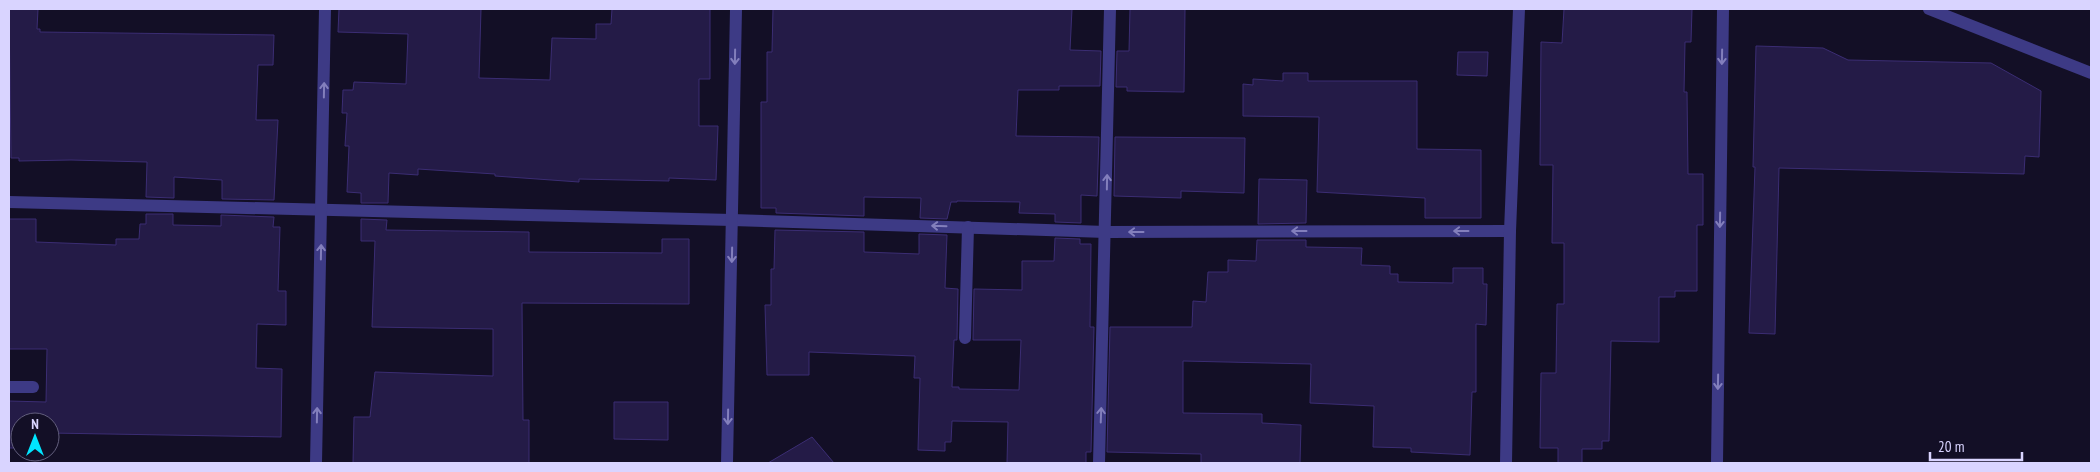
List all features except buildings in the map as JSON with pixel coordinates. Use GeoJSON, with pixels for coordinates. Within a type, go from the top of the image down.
{"type":"FeatureCollection","features":[{"type":"Feature","properties":{"kind":"street"},"geometry":{"type":"LineString","coordinates":[[316,463],[325,9]]}},
{"type":"Feature","properties":{"kind":"street"},"geometry":{"type":"LineString","coordinates":[[727,463],[736,9]]}},
{"type":"Feature","properties":{"kind":"street"},"geometry":{"type":"LineString","coordinates":[[1099,463],[1110,9]]}},
{"type":"Feature","properties":{"kind":"street"},"geometry":{"type":"LineString","coordinates":[[1506,463],[1510,231],[1518,9]]}},
{"type":"Feature","properties":{"kind":"street"},"geometry":{"type":"LineString","coordinates":[[1717,463],[1723,9]]}},
{"type":"Feature","properties":{"kind":"street"},"geometry":{"type":"LineString","coordinates":[[1929,9],[2091,73]]}},
{"type":"Feature","properties":{"kind":"street"},"geometry":{"type":"LineString","coordinates":[[9,202],[732,220],[1106,232],[1510,231]]}},
{"type":"Feature","properties":{"kind":"street"},"geometry":{"type":"LineString","coordinates":[[965,338],[968,227]]}},
{"type":"Feature","properties":{"kind":"street"},"geometry":{"type":"LineString","coordinates":[[9,387],[33,388]]}}]}
